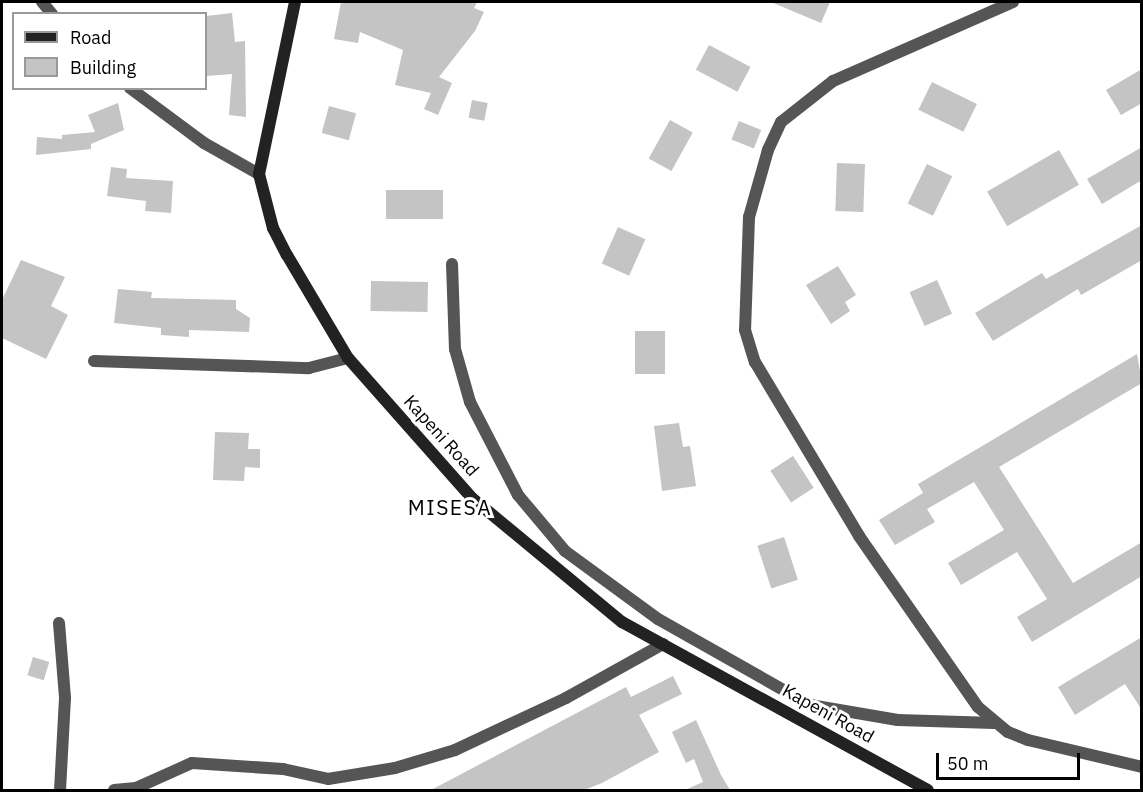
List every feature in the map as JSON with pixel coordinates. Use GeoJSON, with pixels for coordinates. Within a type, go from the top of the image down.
{"type":"FeatureCollection","features":[{"type":"Feature","properties":{"kind":"main road","name":"Kapeni Road"},"geometry":{"type":"LineString","coordinates":[[295,2],[259,174],[273,228],[286,255],[348,358],[472,498],[622,622],[928,790]]}},
{"type":"Feature","properties":{"kind":"street"},"geometry":{"type":"LineString","coordinates":[[1013,2],[833,81],[782,122],[768,150],[748,217],[743,309],[755,362],[859,536],[978,706],[994,723],[1028,740],[1142,767]]}},
{"type":"Feature","properties":{"kind":"street"},"geometry":{"type":"LineString","coordinates":[[133,90],[204,143],[259,174]]}},
{"type":"Feature","properties":{"kind":"street"},"geometry":{"type":"LineString","coordinates":[[452,264],[455,349],[470,402],[518,495],[565,550],[658,619],[810,705],[898,720],[994,723]]}},
{"type":"Feature","properties":{"kind":"street"},"geometry":{"type":"LineString","coordinates":[[94,361],[271,369],[309,368],[348,358]]}},
{"type":"Feature","properties":{"kind":"street"},"geometry":{"type":"LineString","coordinates":[[59,623],[65,698],[60,790]]}},
{"type":"Feature","properties":{"kind":"street"},"geometry":{"type":"LineString","coordinates":[[114,790],[136,788],[192,764],[283,769],[328,779],[384,771],[455,750],[566,698],[663,644]]}},
{"type":"Feature","properties":{"kind":"building"},"geometry":{"type":"Polygon","coordinates":[[[341,2],[477,2],[474,8],[484,12],[475,31],[439,77],[452,83],[438,115],[424,109],[431,93],[395,85],[403,50],[360,32],[358,43],[334,39],[341,2]]]}},
{"type":"Feature","properties":{"kind":"building"},"geometry":{"type":"Polygon","coordinates":[[[771,2],[830,2],[821,23],[771,2]]]}},
{"type":"Feature","properties":{"kind":"building"},"geometry":{"type":"Polygon","coordinates":[[[232,13],[235,42],[245,41],[246,117],[229,115],[232,74],[207,76],[207,16],[232,13]]]}},
{"type":"Feature","properties":{"kind":"building"},"geometry":{"type":"Polygon","coordinates":[[[709,45],[750,67],[737,92],[696,70],[709,45]]]}},
{"type":"Feature","properties":{"kind":"building"},"geometry":{"type":"Polygon","coordinates":[[[1142,69],[1142,103],[1121,115],[1106,90],[1142,69]]]}},
{"type":"Feature","properties":{"kind":"building"},"geometry":{"type":"Polygon","coordinates":[[[932,82],[977,104],[963,132],[918,110],[932,82]]]}},
{"type":"Feature","properties":{"kind":"building"},"geometry":{"type":"Polygon","coordinates":[[[472,100],[488,103],[484,121],[469,118],[472,100]]]}},
{"type":"Feature","properties":{"kind":"building"},"geometry":{"type":"Polygon","coordinates":[[[118,103],[124,130],[91,144],[91,149],[36,155],[37,137],[62,139],[62,135],[95,132],[88,115],[118,103]]]}},
{"type":"Feature","properties":{"kind":"building"},"geometry":{"type":"Polygon","coordinates":[[[329,106],[356,113],[349,140],[322,133],[329,106]]]}},
{"type":"Feature","properties":{"kind":"building"},"geometry":{"type":"Polygon","coordinates":[[[670,120],[693,133],[671,171],[649,158],[670,120]]]}},
{"type":"Feature","properties":{"kind":"building"},"geometry":{"type":"Polygon","coordinates":[[[739,121],[761,130],[754,149],[732,140],[739,121]]]}},
{"type":"Feature","properties":{"kind":"building"},"geometry":{"type":"Polygon","coordinates":[[[1142,147],[1142,180],[1102,204],[1087,179],[1142,147]]]}},
{"type":"Feature","properties":{"kind":"building"},"geometry":{"type":"Polygon","coordinates":[[[1059,150],[1079,185],[1007,226],[987,192],[1059,150]]]}},
{"type":"Feature","properties":{"kind":"building"},"geometry":{"type":"Polygon","coordinates":[[[837,163],[865,164],[863,212],[835,211],[837,163]]]}},
{"type":"Feature","properties":{"kind":"building"},"geometry":{"type":"Polygon","coordinates":[[[927,164],[952,176],[933,216],[908,204],[927,164]]]}},
{"type":"Feature","properties":{"kind":"building"},"geometry":{"type":"Polygon","coordinates":[[[111,167],[127,169],[126,178],[173,181],[171,213],[145,211],[146,201],[107,196],[111,167]]]}},
{"type":"Feature","properties":{"kind":"building"},"geometry":{"type":"Polygon","coordinates":[[[386,190],[443,190],[443,219],[386,219],[386,190]]]}},
{"type":"Feature","properties":{"kind":"building"},"geometry":{"type":"Polygon","coordinates":[[[1142,225],[1142,260],[1081,295],[1078,289],[993,341],[975,313],[1042,273],[1046,279],[1142,225]]]}},
{"type":"Feature","properties":{"kind":"building"},"geometry":{"type":"Polygon","coordinates":[[[618,227],[645,239],[629,276],[602,264],[618,227]]]}},
{"type":"Feature","properties":{"kind":"building"},"geometry":{"type":"Polygon","coordinates":[[[21,260],[65,277],[51,306],[68,315],[46,359],[2,338],[2,300],[21,260]]]}},
{"type":"Feature","properties":{"kind":"building"},"geometry":{"type":"Polygon","coordinates":[[[838,266],[856,295],[845,302],[850,311],[831,324],[806,285],[838,266]]]}},
{"type":"Feature","properties":{"kind":"building"},"geometry":{"type":"Polygon","coordinates":[[[937,280],[952,314],[925,326],[910,292],[937,280]]]}},
{"type":"Feature","properties":{"kind":"building"},"geometry":{"type":"Polygon","coordinates":[[[371,281],[428,282],[427,312],[370,311],[371,281]]]}},
{"type":"Feature","properties":{"kind":"building"},"geometry":{"type":"Polygon","coordinates":[[[118,289],[152,292],[151,298],[236,300],[236,309],[250,318],[249,332],[189,330],[189,337],[161,335],[161,328],[114,323],[118,289]]]}},
{"type":"Feature","properties":{"kind":"building"},"geometry":{"type":"Polygon","coordinates":[[[635,331],[665,331],[665,374],[635,374],[635,331]]]}},
{"type":"Feature","properties":{"kind":"building"},"geometry":{"type":"Polygon","coordinates":[[[1137,354],[1142,383],[999,467],[1073,583],[1142,542],[1142,576],[1032,642],[1017,617],[1047,599],[1017,552],[961,585],[948,563],[1004,530],[974,482],[927,509],[935,522],[895,545],[879,520],[923,493],[918,484],[1137,354]]]}},
{"type":"Feature","properties":{"kind":"building"},"geometry":{"type":"Polygon","coordinates":[[[679,423],[683,447],[690,446],[696,486],[662,491],[654,426],[679,423]]]}},
{"type":"Feature","properties":{"kind":"building"},"geometry":{"type":"Polygon","coordinates":[[[215,432],[249,433],[248,449],[260,449],[260,468],[245,467],[244,481],[213,480],[215,432]]]}},
{"type":"Feature","properties":{"kind":"building"},"geometry":{"type":"Polygon","coordinates":[[[793,456],[814,488],[791,503],[770,471],[793,456]]]}},
{"type":"Feature","properties":{"kind":"building"},"geometry":{"type":"Polygon","coordinates":[[[784,537],[798,580],[771,588],[757,546],[784,537]]]}},
{"type":"Feature","properties":{"kind":"building"},"geometry":{"type":"Polygon","coordinates":[[[1142,637],[1142,710],[1125,684],[1075,715],[1058,687],[1142,637]]]}},
{"type":"Feature","properties":{"kind":"building"},"geometry":{"type":"Polygon","coordinates":[[[33,657],[49,662],[44,680],[27,675],[33,657]]]}},
{"type":"Feature","properties":{"kind":"building"},"geometry":{"type":"Polygon","coordinates":[[[673,676],[682,694],[639,715],[659,752],[602,783],[584,790],[431,790],[626,687],[631,697],[673,676]]]}},
{"type":"Feature","properties":{"kind":"building"},"geometry":{"type":"Polygon","coordinates":[[[696,720],[730,790],[685,790],[703,782],[694,759],[686,763],[672,732],[696,720]]]}},
{"type":"Feature","properties":{"kind":"district","name":"MISESA"},"geometry":{"type":"Point","coordinates":[450,507]}}]}
